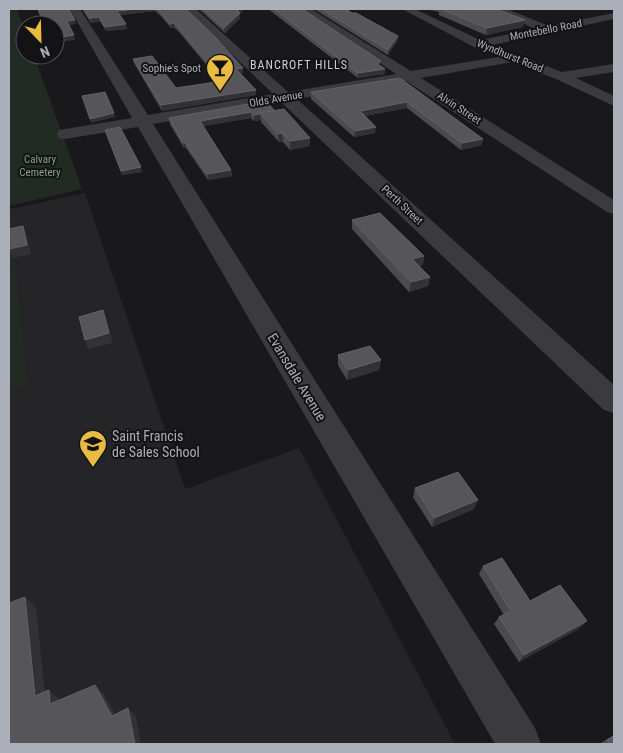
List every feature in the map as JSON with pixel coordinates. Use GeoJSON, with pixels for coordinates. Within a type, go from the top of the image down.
{"type":"FeatureCollection","features":[{"type":"Feature","properties":{"kind":"street","name":"Evansdale Avenue"},"geometry":{"type":"LineString","coordinates":[[76,9],[519,744]]}},
{"type":"Feature","properties":{"kind":"street","name":"Perth Street"},"geometry":{"type":"LineString","coordinates":[[190,9],[614,402]]}},
{"type":"Feature","properties":{"kind":"street","name":"Alvin Street"},"geometry":{"type":"LineString","coordinates":[[304,9],[614,208]]}},
{"type":"Feature","properties":{"kind":"street","name":"Wyndhurst Road"},"geometry":{"type":"LineString","coordinates":[[407,9],[478,44],[561,76],[614,102]]}},
{"type":"Feature","properties":{"kind":"street"},"geometry":{"type":"LineString","coordinates":[[498,9],[546,29]]}},
{"type":"Feature","properties":{"kind":"street"},"geometry":{"type":"LineString","coordinates":[[590,9],[612,18]]}},
{"type":"Feature","properties":{"kind":"street","name":"Montebello Road"},"geometry":{"type":"LineString","coordinates":[[478,44],[546,29],[612,18]]}},
{"type":"Feature","properties":{"kind":"street","name":"Olds Avenue"},"geometry":{"type":"LineString","coordinates":[[65,134],[515,58]]}},
{"type":"Feature","properties":{"kind":"street"},"geometry":{"type":"LineString","coordinates":[[561,76],[614,68]]}},
{"type":"Feature","properties":{"kind":"shaded area","name":"Saint Francis de Sales School"},"geometry":{"type":"Polygon","coordinates":[[[85,193],[185,489],[299,448],[455,744],[9,744],[9,209],[85,193]]]}},
{"type":"Feature","properties":{"kind":"green space","name":"Calvary Cemetery"},"geometry":{"type":"Polygon","coordinates":[[[9,9],[17,9],[19,15],[15,15],[15,65],[38,65],[82,189],[9,206],[9,9]]]}},
{"type":"Feature","properties":{"kind":"green space"},"geometry":{"type":"Polygon","coordinates":[[[9,222],[11,223],[28,386],[9,391],[9,222]]]}},
{"type":"Feature","properties":{"kind":"building"},"geometry":{"type":"Polygon","coordinates":[[[38,9],[69,9],[75,20],[67,21],[74,35],[65,36],[65,15],[40,15],[38,9]]]}},
{"type":"Feature","properties":{"kind":"building"},"geometry":{"type":"Polygon","coordinates":[[[84,9],[138,9],[117,11],[126,24],[105,27],[99,17],[90,18],[84,9]]]}},
{"type":"Feature","properties":{"kind":"building"},"geometry":{"type":"Polygon","coordinates":[[[157,9],[186,9],[243,68],[236,69],[256,90],[161,105],[133,59],[152,56],[176,88],[223,81],[178,27],[174,23],[170,24],[157,9]]]}},
{"type":"Feature","properties":{"kind":"building"},"geometry":{"type":"Polygon","coordinates":[[[203,9],[240,9],[237,11],[240,13],[224,28],[203,9]]]}},
{"type":"Feature","properties":{"kind":"building"},"geometry":{"type":"Polygon","coordinates":[[[274,9],[302,9],[381,61],[378,64],[385,69],[358,73],[274,9]]]}},
{"type":"Feature","properties":{"kind":"building"},"geometry":{"type":"Polygon","coordinates":[[[321,9],[346,9],[398,36],[388,50],[321,9]]]}},
{"type":"Feature","properties":{"kind":"building"},"geometry":{"type":"Polygon","coordinates":[[[441,9],[496,9],[525,20],[487,28],[441,9]]]}},
{"type":"Feature","properties":{"kind":"building"},"geometry":{"type":"Polygon","coordinates":[[[400,78],[483,139],[462,143],[407,102],[360,111],[376,127],[355,131],[311,92],[400,78]]]}},
{"type":"Feature","properties":{"kind":"building"},"geometry":{"type":"Polygon","coordinates":[[[105,92],[114,113],[90,119],[82,96],[105,92]]]}},
{"type":"Feature","properties":{"kind":"building"},"geometry":{"type":"Polygon","coordinates":[[[266,101],[275,111],[254,115],[251,112],[200,121],[231,170],[207,174],[185,142],[183,143],[169,118],[266,101]]]}},
{"type":"Feature","properties":{"kind":"building"},"geometry":{"type":"Polygon","coordinates":[[[284,109],[310,138],[290,141],[282,133],[278,134],[260,113],[284,109]]]}},
{"type":"Feature","properties":{"kind":"building"},"geometry":{"type":"Polygon","coordinates":[[[120,127],[141,167],[121,171],[105,130],[120,127]]]}},
{"type":"Feature","properties":{"kind":"building"},"geometry":{"type":"Polygon","coordinates":[[[380,213],[424,256],[412,259],[430,277],[411,282],[352,220],[380,213]]]}},
{"type":"Feature","properties":{"kind":"building"},"geometry":{"type":"Polygon","coordinates":[[[23,226],[27,245],[9,249],[9,229],[23,226]]]}},
{"type":"Feature","properties":{"kind":"building"},"geometry":{"type":"Polygon","coordinates":[[[103,310],[109,333],[85,340],[79,317],[103,310]]]}},
{"type":"Feature","properties":{"kind":"building"},"geometry":{"type":"Polygon","coordinates":[[[370,346],[381,360],[348,370],[338,355],[370,346]]]}},
{"type":"Feature","properties":{"kind":"building"},"geometry":{"type":"Polygon","coordinates":[[[458,472],[478,500],[434,518],[415,488],[458,472]]]}},
{"type":"Feature","properties":{"kind":"building"},"geometry":{"type":"Polygon","coordinates":[[[502,558],[530,601],[560,585],[587,621],[524,655],[499,617],[511,611],[483,566],[502,558]]]}},
{"type":"Feature","properties":{"kind":"building"},"geometry":{"type":"Polygon","coordinates":[[[25,597],[35,696],[49,690],[50,704],[95,685],[112,716],[128,708],[135,744],[9,744],[9,603],[25,597]]]}},
{"type":"Feature","properties":{"kind":"building"},"geometry":{"type":"Polygon","coordinates":[[[614,736],[614,744],[610,744],[607,740],[614,736]]]}},
{"type":"Feature","properties":{"kind":"place","name":"Sophie's Spot"},"geometry":{"type":"Point","coordinates":[220,92]}},
{"type":"Feature","properties":{"kind":"place","name":"Saint Francis de Sales School"},"geometry":{"type":"Point","coordinates":[93,468]}},
{"type":"Feature","properties":{"kind":"district","name":"BANCROFT HILLS"},"geometry":{"type":"Point","coordinates":[299,65]}}]}
